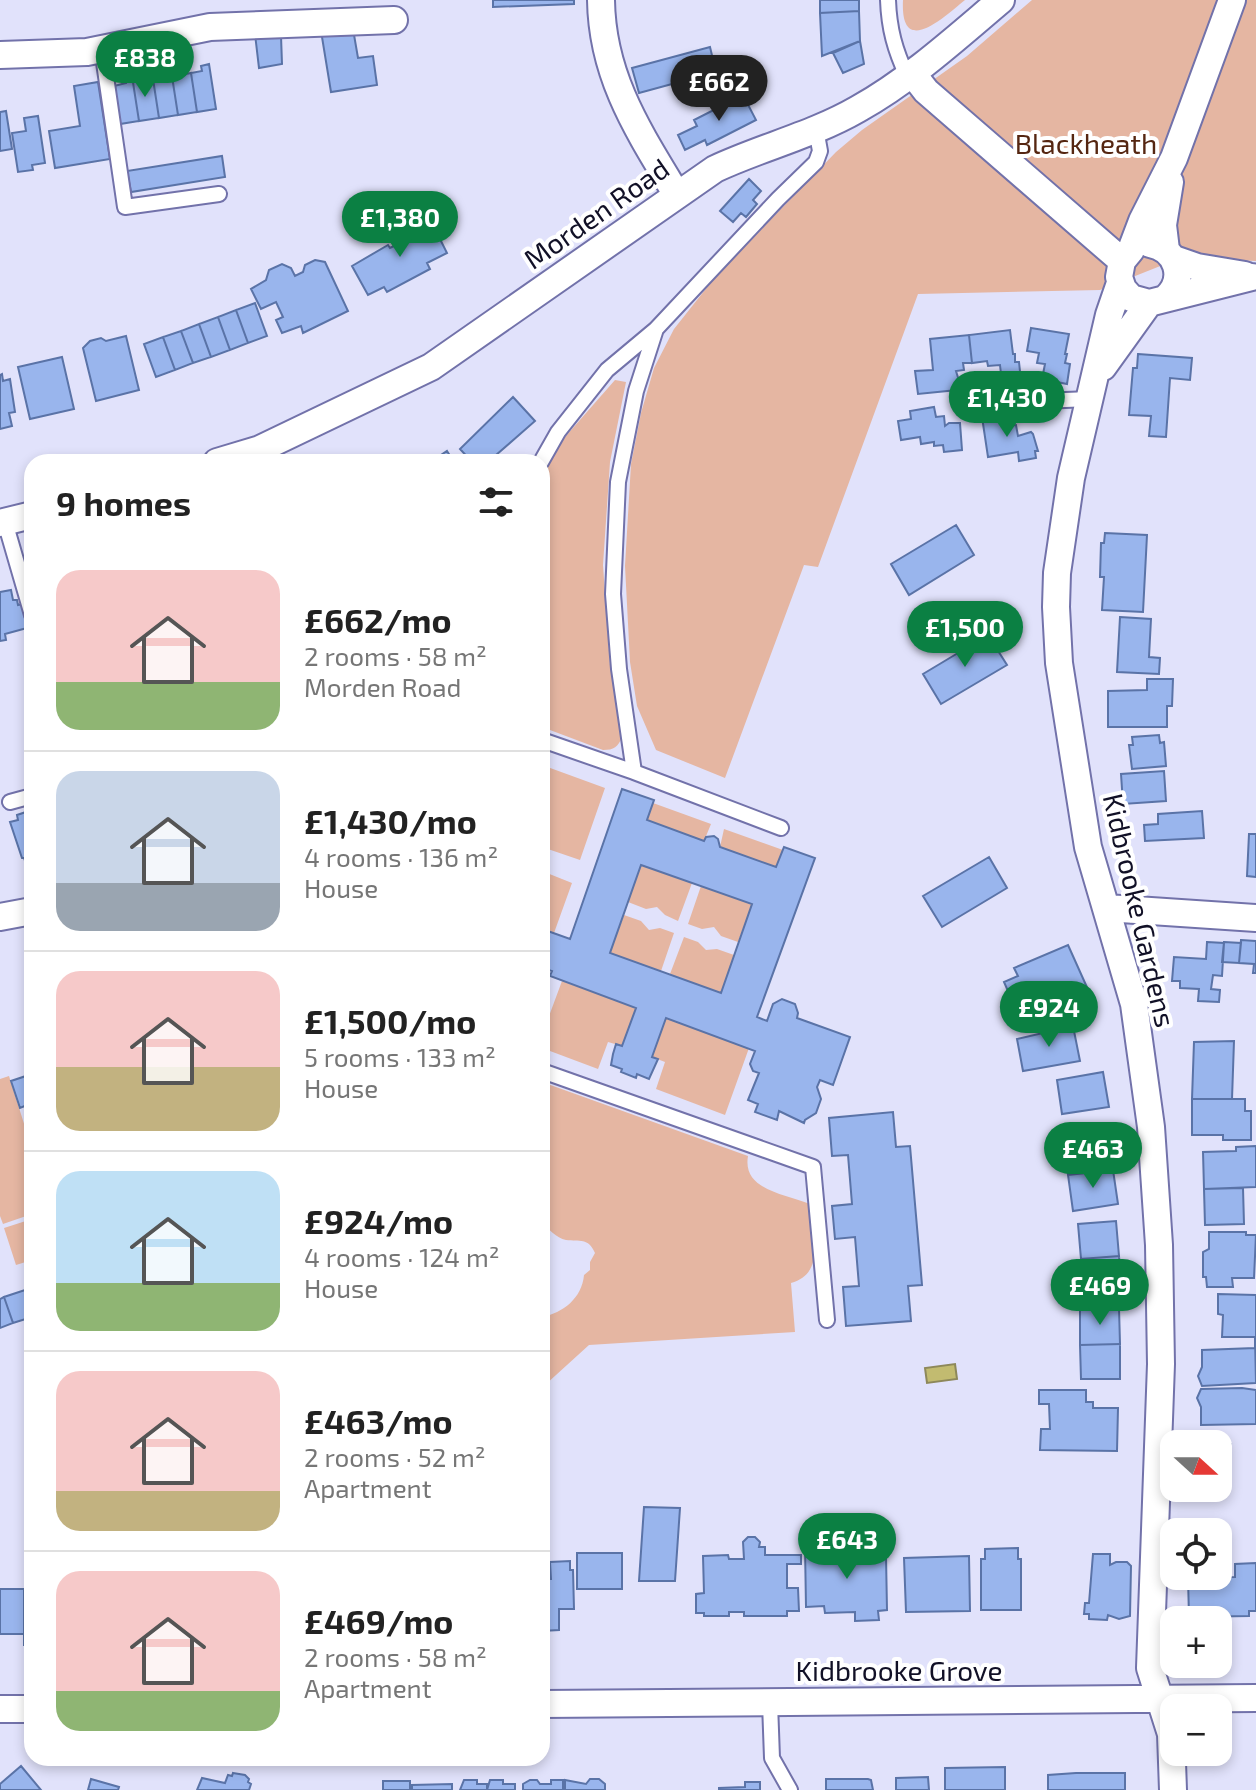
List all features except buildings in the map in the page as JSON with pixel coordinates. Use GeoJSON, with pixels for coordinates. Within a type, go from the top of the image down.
{"type":"FeatureCollection","features":[{"type":"Feature","properties":{"kind":"street"},"geometry":{"type":"LineString","coordinates":[[601,0],[610,68],[631,118],[677,195]]}},
{"type":"Feature","properties":{"kind":"street","name":"Morden Road"},"geometry":{"type":"LineString","coordinates":[[243,454],[260,449],[431,367],[715,169],[859,109],[910,75],[1001,0]]}},
{"type":"Feature","properties":{"kind":"street"},"geometry":{"type":"LineString","coordinates":[[1093,388],[1157,300],[1174,288],[1178,277],[1163,225],[1174,158],[1232,0]]}},
{"type":"Feature","properties":{"kind":"street"},"geometry":{"type":"LineString","coordinates":[[0,55],[87,52],[210,27],[394,20]]}},
{"type":"Feature","properties":{"kind":"street"},"geometry":{"type":"LineString","coordinates":[[910,75],[1124,265],[1131,298],[1157,300],[1254,277]]}},
{"type":"Feature","properties":{"kind":"street","name":"Kidbrooke Gardens"},"geometry":{"type":"LineString","coordinates":[[1173,1790],[1171,1734],[1150,1668],[1161,1364],[1159,1245],[1151,1127],[1134,1004],[1088,847],[1059,663],[1056,607],[1057,573],[1071,478],[1109,315],[1124,265],[1142,221],[1174,158]]}},
{"type":"Feature","properties":{"kind":"street"},"geometry":{"type":"LineString","coordinates":[[1124,265],[1148,244],[1197,267],[1254,277]]}},
{"type":"Feature","properties":{"kind":"street"},"geometry":{"type":"LineString","coordinates":[[3,523],[24,517]]}},
{"type":"Feature","properties":{"kind":"street"},"geometry":{"type":"LineString","coordinates":[[1106,908],[1256,918]]}},
{"type":"Feature","properties":{"kind":"street"},"geometry":{"type":"LineString","coordinates":[[0,916],[24,912]]}},
{"type":"Feature","properties":{"kind":"street","name":"Kidbrooke Grove"},"geometry":{"type":"LineString","coordinates":[[550,1704],[1256,1698]]}},
{"type":"Feature","properties":{"kind":"street"},"geometry":{"type":"LineString","coordinates":[[0,1709],[24,1709]]}},
{"type":"Feature","properties":{"kind":"lane"},"geometry":{"type":"LineString","coordinates":[[888,0],[893,44],[910,75]]}},
{"type":"Feature","properties":{"kind":"lane"},"geometry":{"type":"LineString","coordinates":[[102,49],[125,207],[219,194]]}},
{"type":"Feature","properties":{"kind":"lane"},"geometry":{"type":"LineString","coordinates":[[546,454],[558,432],[607,370],[656,329],[816,162],[820,151],[816,129]]}},
{"type":"Feature","properties":{"kind":"lane"},"geometry":{"type":"LineString","coordinates":[[634,772],[619,669],[613,594],[618,482],[636,391],[656,329]]}},
{"type":"Feature","properties":{"kind":"lane"},"geometry":{"type":"LineString","coordinates":[[990,403],[1093,388]]}},
{"type":"Feature","properties":{"kind":"lane"},"geometry":{"type":"LineString","coordinates":[[3,523],[24,590]]}},
{"type":"Feature","properties":{"kind":"lane"},"geometry":{"type":"LineString","coordinates":[[550,743],[781,828]]}},
{"type":"Feature","properties":{"kind":"lane"},"geometry":{"type":"LineString","coordinates":[[10,802],[24,798]]}},
{"type":"Feature","properties":{"kind":"lane"},"geometry":{"type":"LineString","coordinates":[[550,1074],[813,1167],[827,1320]]}},
{"type":"Feature","properties":{"kind":"lane"},"geometry":{"type":"LineString","coordinates":[[770,1703],[772,1758],[790,1790]]}},
{"type":"Feature","properties":{"kind":"green space"},"geometry":{"type":"Polygon","coordinates":[[[903,0],[965,0],[935,23],[916,30],[908,27],[904,18],[903,0]]]}},
{"type":"Feature","properties":{"kind":"green space","name":"Blackheath"},"geometry":{"type":"Polygon","coordinates":[[[1032,0],[1256,0],[1256,261],[1215,259],[1193,253],[1100,290],[918,294],[818,567],[804,565],[725,778],[656,750],[637,706],[630,662],[625,566],[631,464],[654,368],[674,329],[716,276],[836,152],[967,56],[1032,0]]]}},
{"type":"Feature","properties":{"kind":"green space"},"geometry":{"type":"Polygon","coordinates":[[[615,380],[626,382],[610,462],[603,565],[610,665],[622,737],[615,747],[603,750],[550,730],[550,462],[565,437],[615,380]]]}},
{"type":"Feature","properties":{"kind":"green space"},"geometry":{"type":"Polygon","coordinates":[[[550,768],[605,788],[580,860],[550,850],[550,768]]]}},
{"type":"Feature","properties":{"kind":"green space"},"geometry":{"type":"Polygon","coordinates":[[[653,803],[711,824],[704,841],[647,820],[653,803]]]}},
{"type":"Feature","properties":{"kind":"green space"},"geometry":{"type":"Polygon","coordinates":[[[724,829],[783,850],[776,867],[720,847],[724,829]]]}},
{"type":"Feature","properties":{"kind":"green space"},"geometry":{"type":"Polygon","coordinates":[[[641,865],[692,883],[678,921],[657,907],[646,909],[628,902],[641,865]]]}},
{"type":"Feature","properties":{"kind":"green space"},"geometry":{"type":"Polygon","coordinates":[[[550,874],[572,883],[554,933],[550,932],[550,874]]]}},
{"type":"Feature","properties":{"kind":"green space"},"geometry":{"type":"Polygon","coordinates":[[[701,886],[752,904],[738,942],[721,936],[714,927],[702,929],[688,924],[701,886]]]}},
{"type":"Feature","properties":{"kind":"green space"},"geometry":{"type":"Polygon","coordinates":[[[624,915],[641,921],[649,930],[660,928],[674,933],[661,971],[610,953],[624,915]]]}},
{"type":"Feature","properties":{"kind":"green space"},"geometry":{"type":"Polygon","coordinates":[[[684,937],[698,942],[706,950],[717,949],[734,955],[721,993],[670,974],[684,937]]]}},
{"type":"Feature","properties":{"kind":"green space"},"geometry":{"type":"Polygon","coordinates":[[[562,981],[636,1008],[622,1046],[608,1042],[598,1069],[550,1051],[550,1013],[562,981]]]}},
{"type":"Feature","properties":{"kind":"green space"},"geometry":{"type":"Polygon","coordinates":[[[666,1018],[749,1048],[725,1115],[656,1089],[665,1062],[652,1057],[666,1018]]]}},
{"type":"Feature","properties":{"kind":"green space"},"geometry":{"type":"Polygon","coordinates":[[[9,1076],[24,1124],[24,1217],[3,1224],[0,1216],[0,1079],[9,1076]]]}},
{"type":"Feature","properties":{"kind":"green space"},"geometry":{"type":"Polygon","coordinates":[[[550,1085],[748,1156],[748,1167],[758,1183],[810,1204],[815,1250],[809,1270],[791,1283],[795,1332],[589,1345],[550,1380],[550,1314],[564,1308],[580,1291],[595,1253],[586,1242],[562,1239],[550,1230],[550,1085]]]}},
{"type":"Feature","properties":{"kind":"green space"},"geometry":{"type":"Polygon","coordinates":[[[24,1222],[24,1262],[16,1265],[4,1228],[24,1222]]]}},
{"type":"Feature","properties":{"kind":"shaded area"},"geometry":{"type":"Polygon","coordinates":[[[955,1364],[957,1379],[927,1383],[925,1368],[955,1364]]]}}]}
